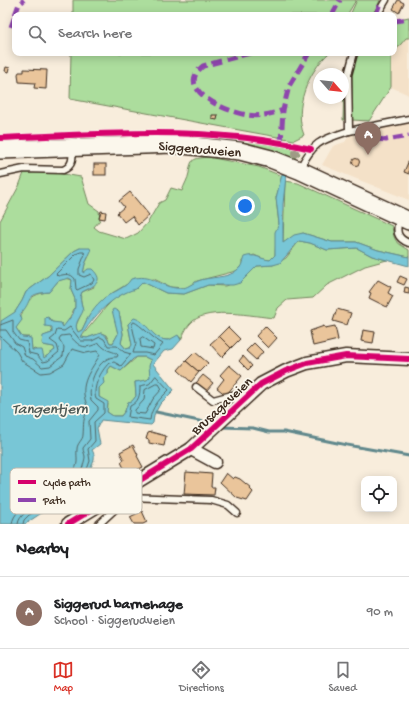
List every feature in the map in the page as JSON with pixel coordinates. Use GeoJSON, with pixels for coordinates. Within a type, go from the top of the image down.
{"type":"FeatureCollection","features":[{"type":"Feature","properties":{"kind":"main road","name":"Siggerudveien"},"geometry":{"type":"LineString","coordinates":[[0,150],[174,144],[216,147],[261,156],[299,170],[404,219]]}},
{"type":"Feature","properties":{"kind":"street","name":"Brusagaveien"},"geometry":{"type":"LineString","coordinates":[[142,482],[191,449],[240,401],[261,384],[286,371],[307,363],[346,356],[409,359]]}},
{"type":"Feature","properties":{"kind":"street"},"geometry":{"type":"LineString","coordinates":[[191,449],[215,462]]}},
{"type":"Feature","properties":{"kind":"street","name":"Brusagaveien"},"geometry":{"type":"LineString","coordinates":[[68,524],[86,514]]}},
{"type":"Feature","properties":{"kind":"lane"},"geometry":{"type":"LineString","coordinates":[[379,12],[386,0]]}},
{"type":"Feature","properties":{"kind":"lane"},"geometry":{"type":"LineString","coordinates":[[349,131],[348,75],[353,56]]}},
{"type":"Feature","properties":{"kind":"lane"},"geometry":{"type":"LineString","coordinates":[[299,170],[311,149],[325,139],[349,131],[409,119]]}},
{"type":"Feature","properties":{"kind":"lane"},"geometry":{"type":"LineString","coordinates":[[0,174],[24,170],[63,170],[68,168],[71,164],[72,147]]}},
{"type":"Feature","properties":{"kind":"lane"},"geometry":{"type":"LineString","coordinates":[[404,219],[397,232],[400,238],[409,243]]}},
{"type":"Feature","properties":{"kind":"lane"},"geometry":{"type":"LineString","coordinates":[[196,387],[210,399],[234,395],[240,401]]}},
{"type":"Feature","properties":{"kind":"lane"},"geometry":{"type":"LineString","coordinates":[[142,494],[211,500],[228,505],[236,513]]}},
{"type":"Feature","properties":{"kind":"lane","name":"Brusagaveien"},"geometry":{"type":"LineString","coordinates":[[99,524],[107,514]]}},
{"type":"Feature","properties":{"kind":"shaded area"},"geometry":{"type":"Polygon","coordinates":[[[406,38],[409,38],[409,95],[391,87],[391,56],[397,56],[397,49],[406,38]]]}},
{"type":"Feature","properties":{"kind":"shaded area"},"geometry":{"type":"Polygon","coordinates":[[[409,118],[409,200],[322,165],[333,146],[345,142],[349,136],[409,118]]]}},
{"type":"Feature","properties":{"kind":"green space"},"geometry":{"type":"Polygon","coordinates":[[[73,0],[356,0],[349,12],[73,12],[73,0]]]}},
{"type":"Feature","properties":{"kind":"green space"},"geometry":{"type":"Polygon","coordinates":[[[357,0],[380,0],[375,12],[351,12],[357,0]]]}},
{"type":"Feature","properties":{"kind":"green space"},"geometry":{"type":"Polygon","coordinates":[[[409,17],[409,38],[406,38],[397,48],[397,19],[409,17]]]}},
{"type":"Feature","properties":{"kind":"green space"},"geometry":{"type":"Polygon","coordinates":[[[71,56],[326,56],[316,68],[313,68],[313,73],[304,91],[300,113],[304,135],[294,140],[70,99],[71,56]]]}},
{"type":"Feature","properties":{"kind":"green space"},"geometry":{"type":"Polygon","coordinates":[[[357,56],[391,56],[391,87],[369,121],[352,120],[352,73],[357,56]]]}},
{"type":"Feature","properties":{"kind":"green space"},"geometry":{"type":"Polygon","coordinates":[[[343,104],[345,104],[344,120],[343,104]]]}},
{"type":"Feature","properties":{"kind":"green space"},"geometry":{"type":"Polygon","coordinates":[[[183,135],[235,139],[297,149],[300,154],[293,159],[69,142],[69,138],[183,135]]]}},
{"type":"Feature","properties":{"kind":"green space"},"geometry":{"type":"Polygon","coordinates":[[[208,157],[259,167],[282,176],[276,198],[279,224],[276,236],[275,255],[270,260],[254,255],[242,261],[242,265],[236,271],[197,281],[186,288],[170,287],[154,279],[129,283],[104,298],[87,319],[82,330],[78,332],[76,327],[82,311],[81,294],[82,292],[94,287],[86,273],[83,273],[85,264],[90,254],[80,248],[74,251],[48,276],[26,292],[15,312],[1,325],[0,332],[0,221],[19,186],[24,173],[51,172],[81,177],[89,204],[99,211],[100,220],[94,227],[99,231],[126,239],[138,233],[148,222],[159,203],[165,200],[171,188],[182,191],[188,178],[191,164],[194,160],[208,157]]]}},
{"type":"Feature","properties":{"kind":"green space"},"geometry":{"type":"Polygon","coordinates":[[[285,181],[298,183],[392,226],[396,241],[409,250],[409,257],[378,250],[356,242],[332,242],[303,233],[283,243],[285,181]]]}},
{"type":"Feature","properties":{"kind":"green space"},"geometry":{"type":"Polygon","coordinates":[[[299,241],[310,243],[327,250],[357,248],[372,256],[387,260],[365,266],[327,285],[313,298],[287,300],[278,308],[274,318],[244,314],[210,314],[193,321],[187,327],[181,340],[180,337],[168,340],[160,339],[142,322],[128,324],[132,345],[130,348],[126,349],[121,343],[123,334],[120,316],[114,315],[118,334],[113,343],[110,343],[106,335],[101,333],[87,338],[81,337],[115,298],[131,289],[134,290],[143,282],[166,293],[184,294],[208,285],[225,286],[245,278],[257,266],[273,265],[286,258],[299,241]]]}},
{"type":"Feature","properties":{"kind":"green space"},"geometry":{"type":"Polygon","coordinates":[[[66,278],[72,280],[71,290],[75,299],[75,307],[65,327],[63,327],[62,324],[52,322],[49,318],[52,333],[46,335],[43,345],[54,347],[55,350],[44,358],[35,349],[32,350],[31,339],[29,337],[22,337],[16,328],[26,304],[30,299],[41,293],[49,292],[58,281],[66,278]]]}},
{"type":"Feature","properties":{"kind":"green space"},"geometry":{"type":"Polygon","coordinates":[[[137,357],[145,357],[151,360],[150,377],[147,380],[135,382],[136,396],[132,402],[128,402],[125,411],[121,416],[113,416],[107,412],[108,404],[99,397],[99,388],[103,383],[103,378],[108,374],[108,370],[111,366],[121,371],[137,357]]]}},
{"type":"Feature","properties":{"kind":"water","name":"Tangentjern"},"geometry":{"type":"Polygon","coordinates":[[[282,174],[285,174],[283,243],[294,235],[303,233],[332,242],[356,242],[378,250],[409,257],[409,266],[372,256],[357,248],[327,250],[310,243],[299,241],[280,263],[257,266],[240,283],[233,285],[208,285],[184,294],[166,293],[143,282],[136,289],[112,301],[97,314],[81,337],[87,338],[101,333],[105,335],[110,343],[113,343],[118,334],[112,310],[114,309],[119,312],[123,334],[121,343],[126,349],[130,348],[132,345],[128,324],[134,318],[143,323],[158,337],[163,339],[169,340],[178,335],[181,340],[173,349],[164,351],[153,364],[174,390],[160,404],[151,425],[101,420],[97,428],[100,444],[92,450],[94,461],[91,468],[10,468],[10,514],[40,514],[25,524],[0,524],[1,321],[15,312],[26,292],[48,276],[74,251],[80,248],[90,248],[91,251],[83,273],[88,269],[92,269],[96,273],[98,280],[94,286],[82,292],[80,297],[83,311],[76,326],[78,332],[82,330],[89,316],[98,304],[106,297],[126,285],[131,279],[150,279],[170,287],[183,288],[203,279],[233,273],[240,267],[244,257],[254,256],[270,260],[275,255],[275,232],[279,224],[276,198],[282,174]],[[69,278],[58,281],[49,292],[35,294],[20,314],[22,320],[16,328],[22,337],[31,338],[32,350],[42,350],[44,358],[55,350],[54,347],[43,345],[42,343],[43,336],[52,333],[52,327],[45,326],[45,318],[48,317],[52,322],[61,323],[63,327],[73,314],[75,299],[71,290],[72,280],[69,278]],[[137,357],[133,359],[121,371],[111,366],[108,370],[108,374],[103,378],[104,383],[99,388],[99,397],[108,402],[107,412],[113,416],[121,416],[125,411],[128,402],[132,401],[136,396],[135,382],[147,380],[150,377],[149,366],[151,360],[145,357],[137,357]]]}},
{"type":"Feature","properties":{"kind":"building"},"geometry":{"type":"Polygon","coordinates":[[[398,0],[404,3],[399,13],[393,9],[398,0]]]}},
{"type":"Feature","properties":{"kind":"building"},"geometry":{"type":"Polygon","coordinates":[[[6,67],[10,68],[9,72],[5,71],[6,67]]]}},
{"type":"Feature","properties":{"kind":"building"},"geometry":{"type":"Polygon","coordinates":[[[24,69],[47,70],[46,89],[34,88],[35,83],[19,82],[18,74],[19,72],[24,72],[24,69]]]}},
{"type":"Feature","properties":{"kind":"building"},"geometry":{"type":"Polygon","coordinates":[[[212,115],[218,115],[217,120],[212,119],[212,115]]]}},
{"type":"Feature","properties":{"kind":"building"},"geometry":{"type":"Polygon","coordinates":[[[356,158],[359,159],[359,165],[356,166],[353,165],[352,162],[353,159],[356,158]]]}},
{"type":"Feature","properties":{"kind":"building"},"geometry":{"type":"Polygon","coordinates":[[[409,160],[409,174],[404,172],[409,160]]]}},
{"type":"Feature","properties":{"kind":"building"},"geometry":{"type":"Polygon","coordinates":[[[94,164],[106,164],[106,175],[94,175],[94,164]]]}},
{"type":"Feature","properties":{"kind":"building"},"geometry":{"type":"Polygon","coordinates":[[[130,192],[149,215],[138,225],[132,216],[124,222],[117,213],[124,207],[119,201],[130,192]]]}},
{"type":"Feature","properties":{"kind":"building"},"geometry":{"type":"Polygon","coordinates":[[[101,211],[106,212],[105,219],[99,218],[101,211]]]}},
{"type":"Feature","properties":{"kind":"building"},"geometry":{"type":"Polygon","coordinates":[[[400,276],[407,279],[404,285],[397,282],[400,276]]]}},
{"type":"Feature","properties":{"kind":"building"},"geometry":{"type":"Polygon","coordinates":[[[378,280],[391,287],[388,293],[393,296],[387,307],[369,298],[371,293],[369,292],[378,280]]]}},
{"type":"Feature","properties":{"kind":"building"},"geometry":{"type":"Polygon","coordinates":[[[405,287],[409,288],[409,294],[404,293],[405,287]]]}},
{"type":"Feature","properties":{"kind":"building"},"geometry":{"type":"Polygon","coordinates":[[[337,309],[351,313],[347,325],[333,321],[337,309]]]}},
{"type":"Feature","properties":{"kind":"building"},"geometry":{"type":"Polygon","coordinates":[[[265,326],[277,338],[268,348],[256,336],[265,326]]]}},
{"type":"Feature","properties":{"kind":"building"},"geometry":{"type":"Polygon","coordinates":[[[324,326],[325,328],[335,326],[338,340],[313,346],[310,331],[324,326]]]}},
{"type":"Feature","properties":{"kind":"building"},"geometry":{"type":"Polygon","coordinates":[[[228,327],[240,339],[231,348],[219,336],[228,327]]]}},
{"type":"Feature","properties":{"kind":"building"},"geometry":{"type":"Polygon","coordinates":[[[363,330],[375,332],[373,343],[361,341],[363,330]]]}},
{"type":"Feature","properties":{"kind":"building"},"geometry":{"type":"Polygon","coordinates":[[[219,336],[231,348],[222,357],[210,344],[219,336]]]}},
{"type":"Feature","properties":{"kind":"building"},"geometry":{"type":"Polygon","coordinates":[[[254,343],[263,352],[256,360],[246,351],[254,343]]]}},
{"type":"Feature","properties":{"kind":"building"},"geometry":{"type":"Polygon","coordinates":[[[195,352],[208,363],[199,372],[186,361],[195,352]]]}},
{"type":"Feature","properties":{"kind":"building"},"geometry":{"type":"Polygon","coordinates":[[[243,356],[252,366],[248,370],[239,361],[243,356]]]}},
{"type":"Feature","properties":{"kind":"building"},"geometry":{"type":"Polygon","coordinates":[[[186,361],[199,372],[191,382],[178,370],[186,361]]]}},
{"type":"Feature","properties":{"kind":"building"},"geometry":{"type":"Polygon","coordinates":[[[229,365],[242,376],[226,395],[217,388],[224,379],[220,375],[229,365]]]}},
{"type":"Feature","properties":{"kind":"building"},"geometry":{"type":"Polygon","coordinates":[[[203,375],[213,383],[206,391],[196,383],[203,375]]]}},
{"type":"Feature","properties":{"kind":"building"},"geometry":{"type":"Polygon","coordinates":[[[151,432],[166,436],[164,446],[149,443],[149,440],[146,439],[148,433],[151,432]]]}},
{"type":"Feature","properties":{"kind":"building"},"geometry":{"type":"Polygon","coordinates":[[[133,445],[143,467],[124,468],[121,462],[124,460],[120,452],[133,445]]]}},
{"type":"Feature","properties":{"kind":"building"},"geometry":{"type":"Polygon","coordinates":[[[186,472],[212,474],[211,487],[215,487],[214,495],[184,494],[186,472]]]}},
{"type":"Feature","properties":{"kind":"building"},"geometry":{"type":"Polygon","coordinates":[[[226,473],[233,479],[235,477],[240,479],[251,488],[250,489],[253,492],[247,501],[237,498],[220,482],[226,473]]]}},
{"type":"Feature","properties":{"kind":"building"},"geometry":{"type":"Polygon","coordinates":[[[142,511],[147,522],[143,524],[134,524],[130,517],[136,514],[142,514],[142,511]]]}},
{"type":"Feature","properties":{"kind":"waterway"},"geometry":{"type":"LineString","coordinates":[[156,412],[204,422]]}},
{"type":"Feature","properties":{"kind":"waterway"},"geometry":{"type":"LineString","coordinates":[[220,427],[253,428],[269,432],[284,432],[409,456]]}},
{"type":"Feature","properties":{"kind":"marked path"},"geometry":{"type":"LineString","coordinates":[[16,12],[19,4],[24,0]]}},
{"type":"Feature","properties":{"kind":"marked path"},"geometry":{"type":"LineString","coordinates":[[334,12],[340,0]]}},
{"type":"Feature","properties":{"kind":"marked path"},"geometry":{"type":"LineString","coordinates":[[377,12],[380,3]]}},
{"type":"Feature","properties":{"kind":"marked path"},"geometry":{"type":"LineString","coordinates":[[397,21],[409,19]]}},
{"type":"Feature","properties":{"kind":"marked path"},"geometry":{"type":"LineString","coordinates":[[239,56],[203,66],[195,75],[195,83],[199,91],[217,105],[238,113],[256,116],[283,110],[289,86],[307,56]]}},
{"type":"Feature","properties":{"kind":"marked path"},"geometry":{"type":"LineString","coordinates":[[281,143],[283,110]]}},
{"type":"Feature","properties":{"kind":"marked path"},"geometry":{"type":"LineString","coordinates":[[370,127],[377,139],[386,140],[409,136]]}},
{"type":"Feature","properties":{"kind":"cycle path"},"geometry":{"type":"LineString","coordinates":[[0,138],[117,133],[195,134],[273,141],[311,149]]}},
{"type":"Feature","properties":{"kind":"cycle path"},"geometry":{"type":"LineString","coordinates":[[142,479],[191,449],[261,384],[286,371],[307,363],[346,356],[409,359]]}},
{"type":"Feature","properties":{"kind":"cycle path"},"geometry":{"type":"LineString","coordinates":[[68,524],[84,514]]}},
{"type":"Feature","properties":{"kind":"place","name":"Siggerud barnehage"},"geometry":{"type":"Point","coordinates":[368,155]}}]}
